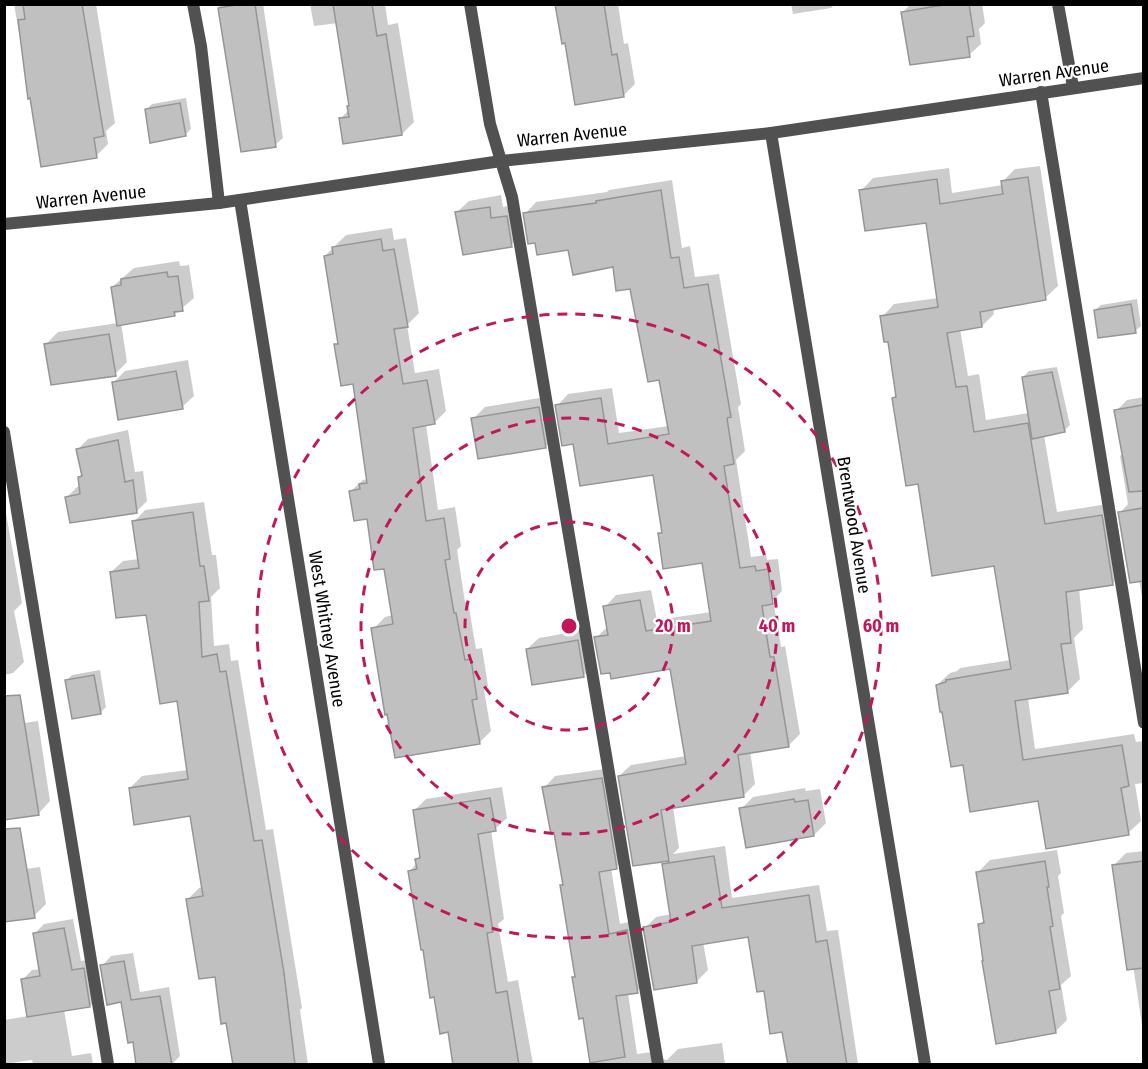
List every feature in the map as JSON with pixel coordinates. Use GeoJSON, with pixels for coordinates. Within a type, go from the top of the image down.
{"type":"FeatureCollection","features":[{"type":"Feature","properties":{"kind":"street"},"geometry":{"type":"LineString","coordinates":[[193,4],[201,46],[219,203]]}},
{"type":"Feature","properties":{"kind":"street"},"geometry":{"type":"LineString","coordinates":[[470,4],[490,124],[512,197],[658,1065]]}},
{"type":"Feature","properties":{"kind":"street"},"geometry":{"type":"LineString","coordinates":[[1058,4],[1073,87]]}},
{"type":"Feature","properties":{"kind":"street","name":"Warren Avenue"},"geometry":{"type":"LineString","coordinates":[[4,224],[219,203],[501,161],[771,133],[1143,78]]}},
{"type":"Feature","properties":{"kind":"street"},"geometry":{"type":"LineString","coordinates":[[1041,92],[1143,723]]}},
{"type":"Feature","properties":{"kind":"street","name":"Brentwood Avenue"},"geometry":{"type":"LineString","coordinates":[[771,133],[925,1065]]}},
{"type":"Feature","properties":{"kind":"street","name":"West Whitney Avenue"},"geometry":{"type":"LineString","coordinates":[[240,200],[379,1065]]}},
{"type":"Feature","properties":{"kind":"street"},"geometry":{"type":"LineString","coordinates":[[4,432],[108,1065]]}},
{"type":"Feature","properties":{"kind":"building"},"geometry":{"type":"Polygon","coordinates":[[[23,4],[82,4],[104,136],[94,138],[97,158],[41,167],[30,98],[28,99],[18,20],[25,19],[23,4]]]}},
{"type":"Feature","properties":{"kind":"building"},"geometry":{"type":"Polygon","coordinates":[[[255,4],[276,147],[241,152],[218,8],[255,4]]]}},
{"type":"Feature","properties":{"kind":"building"},"geometry":{"type":"Polygon","coordinates":[[[333,4],[372,4],[377,36],[386,34],[402,135],[343,144],[339,118],[349,117],[347,106],[349,106],[333,4]]]}},
{"type":"Feature","properties":{"kind":"building"},"geometry":{"type":"Polygon","coordinates":[[[555,4],[604,4],[612,55],[617,54],[624,97],[575,105],[565,43],[562,44],[555,4]]]}},
{"type":"Feature","properties":{"kind":"building"},"geometry":{"type":"Polygon","coordinates":[[[949,4],[969,4],[974,36],[967,37],[970,57],[910,65],[901,12],[949,4]]]}},
{"type":"Feature","properties":{"kind":"building"},"geometry":{"type":"Polygon","coordinates":[[[180,103],[186,136],[150,143],[145,109],[180,103]]]}},
{"type":"Feature","properties":{"kind":"building"},"geometry":{"type":"Polygon","coordinates":[[[1028,177],[1046,300],[980,312],[982,327],[947,333],[956,387],[967,386],[974,432],[1028,423],[1045,524],[1102,515],[1113,585],[1066,592],[1071,643],[1061,644],[1068,693],[1015,701],[1023,760],[1122,745],[1129,786],[1121,788],[1129,835],[1046,849],[1038,801],[970,812],[963,765],[951,767],[936,685],[946,680],[1011,669],[994,566],[932,576],[918,484],[906,486],[892,398],[896,397],[888,342],[884,342],[880,316],[938,307],[926,223],[865,231],[859,190],[937,179],[940,204],[1003,194],[1001,181],[1028,177]]]}},
{"type":"Feature","properties":{"kind":"building"},"geometry":{"type":"Polygon","coordinates":[[[661,190],[671,258],[679,257],[684,288],[708,284],[731,417],[727,418],[734,464],[724,466],[740,568],[755,566],[756,571],[768,569],[773,604],[762,606],[770,657],[774,657],[789,747],[738,755],[744,797],[661,810],[669,861],[633,866],[618,776],[686,764],[670,669],[611,679],[610,673],[601,674],[594,637],[608,635],[603,606],[640,600],[646,631],[711,621],[702,563],[663,569],[658,533],[662,533],[653,475],[580,486],[573,444],[562,446],[555,405],[601,398],[608,444],[669,434],[659,380],[648,382],[630,289],[616,291],[613,267],[573,275],[568,250],[537,255],[535,243],[528,244],[523,213],[596,203],[596,201],[661,190]]]}},
{"type":"Feature","properties":{"kind":"building"},"geometry":{"type":"Polygon","coordinates":[[[490,207],[491,218],[507,216],[512,247],[463,255],[455,212],[490,207]]]}},
{"type":"Feature","properties":{"kind":"building"},"geometry":{"type":"Polygon","coordinates":[[[381,239],[383,251],[394,249],[408,327],[394,329],[403,384],[427,380],[435,424],[413,428],[426,521],[444,518],[450,559],[445,560],[465,660],[471,659],[477,699],[472,700],[480,744],[395,758],[387,714],[385,715],[371,628],[393,624],[384,569],[374,570],[367,519],[354,521],[349,491],[360,489],[359,484],[367,483],[353,384],[341,386],[334,344],[338,344],[324,256],[333,254],[332,247],[381,239]]]}},
{"type":"Feature","properties":{"kind":"building"},"geometry":{"type":"Polygon","coordinates":[[[167,272],[168,277],[178,276],[183,311],[174,312],[175,316],[117,326],[111,287],[121,285],[121,279],[167,272]]]}},
{"type":"Feature","properties":{"kind":"building"},"geometry":{"type":"Polygon","coordinates":[[[1131,304],[1136,333],[1098,338],[1094,310],[1131,304]]]}},
{"type":"Feature","properties":{"kind":"building"},"geometry":{"type":"Polygon","coordinates":[[[109,334],[116,376],[51,385],[44,344],[109,334]]]}},
{"type":"Feature","properties":{"kind":"building"},"geometry":{"type":"Polygon","coordinates":[[[176,371],[183,409],[118,420],[112,382],[176,371]]]}},
{"type":"Feature","properties":{"kind":"building"},"geometry":{"type":"Polygon","coordinates":[[[1052,372],[1065,432],[1032,439],[1022,377],[1052,372]]]}},
{"type":"Feature","properties":{"kind":"building"},"geometry":{"type":"Polygon","coordinates":[[[1143,405],[1143,491],[1129,492],[1114,410],[1143,405]]]}},
{"type":"Feature","properties":{"kind":"building"},"geometry":{"type":"Polygon","coordinates":[[[539,407],[546,448],[478,459],[471,418],[539,407]]]}},
{"type":"Feature","properties":{"kind":"building"},"geometry":{"type":"Polygon","coordinates":[[[118,440],[125,482],[133,480],[137,513],[70,523],[65,497],[80,494],[78,477],[82,476],[76,449],[118,440]]]}},
{"type":"Feature","properties":{"kind":"building"},"geometry":{"type":"Polygon","coordinates":[[[1143,508],[1143,581],[1130,583],[1118,512],[1143,508]]]}},
{"type":"Feature","properties":{"kind":"building"},"geometry":{"type":"Polygon","coordinates":[[[193,512],[200,566],[204,566],[209,601],[199,602],[202,657],[217,654],[220,672],[226,671],[254,841],[262,840],[284,973],[295,1065],[233,1065],[226,1023],[221,1024],[215,977],[199,979],[186,899],[203,896],[190,816],[134,825],[129,788],[188,779],[177,701],[160,704],[146,615],[116,618],[110,572],[139,568],[132,521],[193,512]]]}},
{"type":"Feature","properties":{"kind":"building"},"geometry":{"type":"Polygon","coordinates":[[[578,640],[584,677],[532,685],[526,649],[578,640]]]}},
{"type":"Feature","properties":{"kind":"building"},"geometry":{"type":"Polygon","coordinates":[[[94,675],[101,714],[72,719],[65,680],[94,675]]]}},
{"type":"Feature","properties":{"kind":"building"},"geometry":{"type":"Polygon","coordinates":[[[20,695],[39,815],[4,820],[4,696],[20,695]]]}},
{"type":"Feature","properties":{"kind":"building"},"geometry":{"type":"Polygon","coordinates":[[[602,778],[617,869],[599,872],[609,934],[627,930],[638,993],[616,996],[625,1057],[590,1063],[583,1018],[579,1019],[572,977],[575,977],[554,833],[551,834],[542,787],[602,778]]]}},
{"type":"Feature","properties":{"kind":"building"},"geometry":{"type":"Polygon","coordinates":[[[490,798],[496,831],[478,834],[493,932],[487,933],[496,993],[507,991],[519,1065],[453,1065],[448,1032],[440,1034],[434,997],[430,998],[408,871],[417,869],[415,859],[420,858],[413,810],[490,798]]]}},
{"type":"Feature","properties":{"kind":"building"},"geometry":{"type":"Polygon","coordinates":[[[794,799],[795,802],[808,800],[814,836],[746,848],[739,808],[794,799]]]}},
{"type":"Feature","properties":{"kind":"building"},"geometry":{"type":"Polygon","coordinates":[[[20,828],[35,918],[4,922],[4,829],[20,828]]]}},
{"type":"Feature","properties":{"kind":"building"},"geometry":{"type":"Polygon","coordinates":[[[714,856],[722,908],[809,895],[816,942],[827,940],[847,1065],[788,1065],[782,1032],[770,1034],[764,991],[757,992],[748,937],[692,946],[697,983],[654,990],[643,927],[671,922],[662,864],[714,856]]]}},
{"type":"Feature","properties":{"kind":"building"},"geometry":{"type":"Polygon","coordinates":[[[1045,861],[1053,926],[1050,927],[1060,989],[1049,991],[1056,1033],[996,1044],[982,961],[978,924],[984,923],[976,872],[1045,861]]]}},
{"type":"Feature","properties":{"kind":"building"},"geometry":{"type":"Polygon","coordinates":[[[1143,861],[1143,968],[1127,970],[1112,865],[1143,861]]]}},
{"type":"Feature","properties":{"kind":"building"},"geometry":{"type":"Polygon","coordinates":[[[64,928],[72,970],[84,968],[90,1007],[27,1017],[21,979],[40,976],[33,933],[64,928]]]}},
{"type":"Feature","properties":{"kind":"building"},"geometry":{"type":"Polygon","coordinates":[[[124,961],[131,1000],[160,996],[172,1065],[136,1065],[133,1042],[128,1043],[121,1002],[107,1005],[100,965],[124,961]]]}}]}
